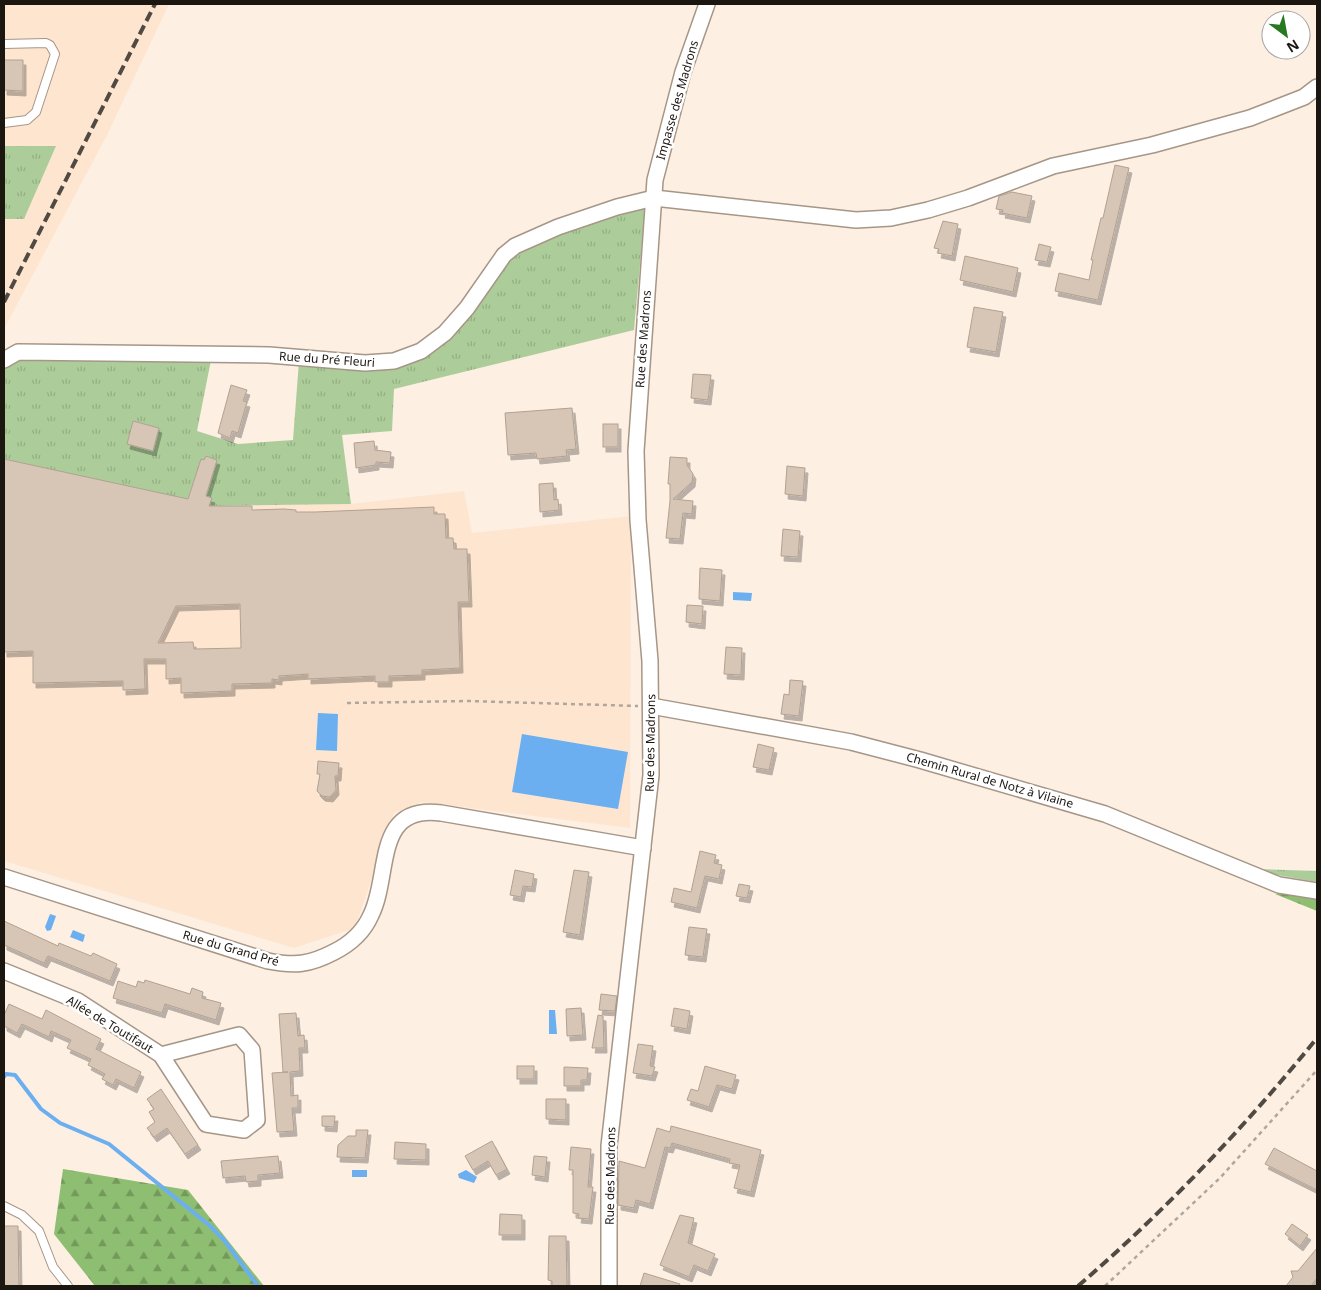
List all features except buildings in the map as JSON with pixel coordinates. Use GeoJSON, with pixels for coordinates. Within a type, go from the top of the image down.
{"type":"FeatureCollection","features":[{"type":"Feature","properties":{"kind":"street","name":"Impasse des Madrons"},"geometry":{"type":"LineString","coordinates":[[654,198],[655,180],[683,72],[707,4]]}},
{"type":"Feature","properties":{"kind":"street","name":"Rue du Pré Fleuri"},"geometry":{"type":"LineString","coordinates":[[4,360],[18,352],[269,355],[364,363],[403,359],[421,351],[445,333],[467,308],[504,255],[515,246],[558,227],[617,207],[654,198],[856,220],[891,218],[959,201],[1053,166],[1152,145],[1250,118],[1304,97],[1317,87]]}},
{"type":"Feature","properties":{"kind":"street","name":"Rue des Madrons"},"geometry":{"type":"LineString","coordinates":[[609,1286],[609,1146],[651,776],[650,661],[638,520],[636,451],[654,198]]}},
{"type":"Feature","properties":{"kind":"street","name":"Chemin Rural de Notz à Vilaine"},"geometry":{"type":"LineString","coordinates":[[651,706],[785,729],[888,751],[1104,814],[1261,879],[1294,889],[1317,891]]}},
{"type":"Feature","properties":{"kind":"street","name":"Rue du Grand Pré"},"geometry":{"type":"LineString","coordinates":[[4,877],[268,961],[294,965],[316,961],[342,948],[360,933],[372,915],[387,844],[396,826],[411,816],[427,811],[643,848]]}},
{"type":"Feature","properties":{"kind":"street","name":"Allée de Toutifaut"},"geometry":{"type":"LineString","coordinates":[[4,971],[78,1002],[161,1055],[206,1124],[244,1130],[257,1120],[252,1050],[240,1035],[161,1055]]}},
{"type":"Feature","properties":{"kind":"lane"},"geometry":{"type":"LineString","coordinates":[[4,44],[46,43],[50,45],[55,54],[36,112],[27,120],[4,123]]}},
{"type":"Feature","properties":{"kind":"lane"},"geometry":{"type":"LineString","coordinates":[[4,1206],[22,1215],[39,1231],[53,1267],[68,1286]]}},
{"type":"Feature","properties":{"kind":"path"},"geometry":{"type":"LineString","coordinates":[[347,703],[467,701],[651,706]]}},
{"type":"Feature","properties":{"kind":"path"},"geometry":{"type":"LineString","coordinates":[[1104,1286],[1220,1178],[1317,1070]]}},
{"type":"Feature","properties":{"kind":"shaded area"},"geometry":{"type":"Polygon","coordinates":[[[4,4],[169,4],[107,135],[4,329],[4,219],[24,219],[56,146],[4,146],[4,4]]]}},
{"type":"Feature","properties":{"kind":"shaded area"},"geometry":{"type":"Polygon","coordinates":[[[4,459],[209,506],[351,504],[464,491],[472,533],[631,516],[630,828],[422,802],[394,813],[355,928],[294,948],[4,861],[4,459]]]}},
{"type":"Feature","properties":{"kind":"green space"},"geometry":{"type":"Polygon","coordinates":[[[4,146],[56,146],[24,219],[4,219],[4,146]]]}},
{"type":"Feature","properties":{"kind":"green space"},"geometry":{"type":"Polygon","coordinates":[[[637,207],[645,210],[634,330],[394,389],[392,431],[342,435],[351,504],[209,506],[4,459],[4,369],[22,357],[211,360],[197,431],[238,444],[293,440],[299,361],[426,355],[521,248],[637,207]]]}},
{"type":"Feature","properties":{"kind":"green space"},"geometry":{"type":"Polygon","coordinates":[[[1258,869],[1317,871],[1317,882],[1277,875],[1258,869]]]}},
{"type":"Feature","properties":{"kind":"green space"},"geometry":{"type":"Polygon","coordinates":[[[1287,892],[1317,896],[1317,911],[1275,894],[1287,892]]]}},
{"type":"Feature","properties":{"kind":"green space"},"geometry":{"type":"Polygon","coordinates":[[[63,1169],[188,1190],[264,1286],[95,1286],[54,1234],[63,1169]]]}},
{"type":"Feature","properties":{"kind":"water"},"geometry":{"type":"Polygon","coordinates":[[[733,592],[752,593],[751,601],[733,600],[733,592]]]}},
{"type":"Feature","properties":{"kind":"water"},"geometry":{"type":"Polygon","coordinates":[[[318,713],[338,714],[337,751],[316,750],[318,713]]]}},
{"type":"Feature","properties":{"kind":"water"},"geometry":{"type":"Polygon","coordinates":[[[522,734],[628,752],[618,809],[512,792],[522,734]]]}},
{"type":"Feature","properties":{"kind":"water"},"geometry":{"type":"Polygon","coordinates":[[[50,914],[56,916],[51,930],[47,931],[45,927],[50,914]]]}},
{"type":"Feature","properties":{"kind":"water"},"geometry":{"type":"Polygon","coordinates":[[[73,930],[85,935],[83,942],[70,937],[73,930]]]}},
{"type":"Feature","properties":{"kind":"water"},"geometry":{"type":"Polygon","coordinates":[[[549,1010],[555,1010],[557,1034],[549,1034],[549,1010]]]}},
{"type":"Feature","properties":{"kind":"water"},"geometry":{"type":"Polygon","coordinates":[[[352,1170],[367,1170],[367,1177],[352,1177],[352,1170]]]}},
{"type":"Feature","properties":{"kind":"water"},"geometry":{"type":"Polygon","coordinates":[[[466,1170],[477,1177],[474,1183],[459,1178],[458,1174],[466,1170]]]}},
{"type":"Feature","properties":{"kind":"waterway"},"geometry":{"type":"LineString","coordinates":[[4,1077],[6,1074],[15,1075],[41,1109],[60,1123],[109,1144],[209,1225],[224,1240],[258,1286]]}},
{"type":"Feature","properties":{"kind":"railway"},"geometry":{"type":"LineString","coordinates":[[4,302],[155,4]]}},
{"type":"Feature","properties":{"kind":"railway"},"geometry":{"type":"LineString","coordinates":[[1078,1286],[1142,1228],[1233,1136],[1317,1038]]}}]}
